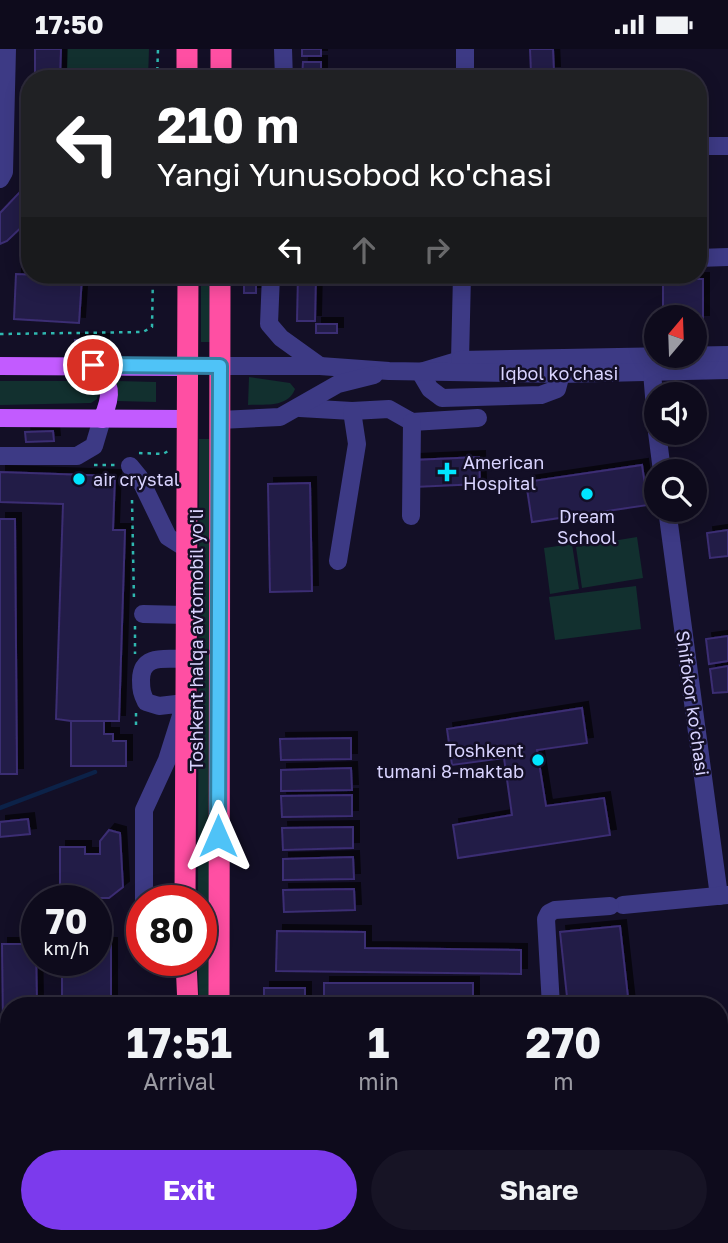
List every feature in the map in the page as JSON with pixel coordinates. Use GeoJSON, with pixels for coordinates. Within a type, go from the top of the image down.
{"type":"FeatureCollection","features":[{"type":"Feature","properties":{"kind":"highway"},"geometry":{"type":"LineString","coordinates":[[187,49],[187,70]]}},
{"type":"Feature","properties":{"kind":"highway"},"geometry":{"type":"LineString","coordinates":[[221,49],[221,70]]}},
{"type":"Feature","properties":{"kind":"highway","name":"Toshkent halqa avtomobil yo'li"},"geometry":{"type":"LineString","coordinates":[[185,885],[188,284]]}},
{"type":"Feature","properties":{"kind":"highway","name":"Toshkent halqa avtomobil yo'li"},"geometry":{"type":"LineString","coordinates":[[219,997],[220,284]]}},
{"type":"Feature","properties":{"kind":"highway"},"geometry":{"type":"LineString","coordinates":[[186,366],[220,366]]}},
{"type":"Feature","properties":{"kind":"highway"},"geometry":{"type":"LineString","coordinates":[[186,419],[220,420]]}},
{"type":"Feature","properties":{"kind":"highway"},"geometry":{"type":"LineString","coordinates":[[187,976],[188,997]]}},
{"type":"Feature","properties":{"kind":"main road"},"geometry":{"type":"LineString","coordinates":[[93,365],[107,380],[108,406],[102,419]]}},
{"type":"Feature","properties":{"kind":"main road"},"geometry":{"type":"LineString","coordinates":[[0,366],[186,366]]}},
{"type":"Feature","properties":{"kind":"main road"},"geometry":{"type":"LineString","coordinates":[[0,418],[186,419]]}},
{"type":"Feature","properties":{"kind":"street"},"geometry":{"type":"LineString","coordinates":[[1,174],[7,49]]}},
{"type":"Feature","properties":{"kind":"street"},"geometry":{"type":"LineString","coordinates":[[284,49],[284,70]]}},
{"type":"Feature","properties":{"kind":"street"},"geometry":{"type":"LineString","coordinates":[[465,49],[465,70]]}},
{"type":"Feature","properties":{"kind":"street"},"geometry":{"type":"LineString","coordinates":[[707,146],[728,146]]}},
{"type":"Feature","properties":{"kind":"street"},"geometry":{"type":"LineString","coordinates":[[707,258],[728,257]]}},
{"type":"Feature","properties":{"kind":"street"},"geometry":{"type":"LineString","coordinates":[[271,284],[270,324],[281,338],[320,366]]}},
{"type":"Feature","properties":{"kind":"street"},"geometry":{"type":"LineString","coordinates":[[460,360],[462,284]]}},
{"type":"Feature","properties":{"kind":"street"},"geometry":{"type":"LineString","coordinates":[[561,374],[557,389],[541,395],[442,398],[430,390],[420,372],[460,360],[728,355]]}},
{"type":"Feature","properties":{"kind":"street","name":"Iqbol ko'chasi"},"geometry":{"type":"LineString","coordinates":[[220,366],[320,366],[389,371],[561,374],[728,370]]}},
{"type":"Feature","properties":{"kind":"street","name":"Iqbol ko'chasi"},"geometry":{"type":"LineString","coordinates":[[220,420],[280,418],[338,384],[389,371]]}},
{"type":"Feature","properties":{"kind":"street"},"geometry":{"type":"LineString","coordinates":[[652,372],[653,382]]}},
{"type":"Feature","properties":{"kind":"street"},"geometry":{"type":"LineString","coordinates":[[300,408],[352,411],[389,409],[412,422],[478,418]]}},
{"type":"Feature","properties":{"kind":"street"},"geometry":{"type":"LineString","coordinates":[[338,561],[357,444],[352,411]]}},
{"type":"Feature","properties":{"kind":"street"},"geometry":{"type":"LineString","coordinates":[[0,456],[77,456],[94,446],[102,419]]}},
{"type":"Feature","properties":{"kind":"street"},"geometry":{"type":"LineString","coordinates":[[411,516],[412,422]]}},
{"type":"Feature","properties":{"kind":"street"},"geometry":{"type":"LineString","coordinates":[[130,466],[139,477],[168,537],[187,549]]}},
{"type":"Feature","properties":{"kind":"street","name":"Shifokor ko'chasi"},"geometry":{"type":"LineString","coordinates":[[669,522],[723,895]]}},
{"type":"Feature","properties":{"kind":"street"},"geometry":{"type":"LineString","coordinates":[[137,612],[186,615]]}},
{"type":"Feature","properties":{"kind":"street"},"geometry":{"type":"LineString","coordinates":[[144,885],[144,810],[167,760],[185,703],[159,706],[146,702],[141,692],[141,670],[153,660],[184,659]]}},
{"type":"Feature","properties":{"kind":"street"},"geometry":{"type":"LineString","coordinates":[[550,997],[546,919],[549,912],[723,895]]}},
{"type":"Feature","properties":{"kind":"path"},"geometry":{"type":"LineString","coordinates":[[157,70],[158,49]]}},
{"type":"Feature","properties":{"kind":"path"},"geometry":{"type":"LineString","coordinates":[[0,334],[143,332],[152,327],[153,284]]}},
{"type":"Feature","properties":{"kind":"path"},"geometry":{"type":"LineString","coordinates":[[89,464],[130,466],[137,612],[135,658]]}},
{"type":"Feature","properties":{"kind":"path"},"geometry":{"type":"LineString","coordinates":[[136,711],[136,727]]}},
{"type":"Feature","properties":{"kind":"green space"},"geometry":{"type":"Polygon","coordinates":[[[67,49],[149,49],[148,70],[67,70],[67,49]]]}},
{"type":"Feature","properties":{"kind":"green space"},"geometry":{"type":"Polygon","coordinates":[[[201,284],[211,284],[211,342],[201,342],[201,284]]]}},
{"type":"Feature","properties":{"kind":"green space"},"geometry":{"type":"Polygon","coordinates":[[[249,377],[290,383],[295,389],[292,395],[282,402],[248,405],[249,377]]]}},
{"type":"Feature","properties":{"kind":"green space"},"geometry":{"type":"Polygon","coordinates":[[[0,381],[90,381],[96,387],[98,396],[91,403],[0,405],[0,381]]]}},
{"type":"Feature","properties":{"kind":"green space"},"geometry":{"type":"Polygon","coordinates":[[[117,381],[156,382],[156,402],[117,401],[117,381]]]}},
{"type":"Feature","properties":{"kind":"green space"},"geometry":{"type":"Polygon","coordinates":[[[199,439],[209,439],[209,885],[198,885],[199,439]]]}},
{"type":"Feature","properties":{"kind":"green space"},"geometry":{"type":"Polygon","coordinates":[[[637,537],[643,578],[582,588],[576,547],[637,537]]]}},
{"type":"Feature","properties":{"kind":"green space"},"geometry":{"type":"Polygon","coordinates":[[[572,544],[579,589],[550,594],[544,548],[572,544]]]}},
{"type":"Feature","properties":{"kind":"green space"},"geometry":{"type":"Polygon","coordinates":[[[636,586],[641,629],[555,640],[549,597],[636,586]]]}},
{"type":"Feature","properties":{"kind":"green space"},"geometry":{"type":"Polygon","coordinates":[[[198,976],[209,976],[209,997],[199,997],[198,976]]]}},
{"type":"Feature","properties":{"kind":"building"},"geometry":{"type":"Polygon","coordinates":[[[35,49],[61,49],[60,70],[35,70],[35,49]]]}},
{"type":"Feature","properties":{"kind":"building"},"geometry":{"type":"Polygon","coordinates":[[[302,49],[321,49],[321,56],[302,56],[302,49]]]}},
{"type":"Feature","properties":{"kind":"building"},"geometry":{"type":"Polygon","coordinates":[[[530,49],[553,49],[554,70],[531,70],[530,49]]]}},
{"type":"Feature","properties":{"kind":"building"},"geometry":{"type":"Polygon","coordinates":[[[303,62],[321,62],[321,70],[303,70],[303,62]]]}},
{"type":"Feature","properties":{"kind":"building"},"geometry":{"type":"Polygon","coordinates":[[[21,190],[21,228],[0,244],[0,213],[21,190]]]}},
{"type":"Feature","properties":{"kind":"building"},"geometry":{"type":"Polygon","coordinates":[[[16,274],[21,274],[21,284],[82,284],[79,323],[14,319],[16,274]]]}},
{"type":"Feature","properties":{"kind":"building"},"geometry":{"type":"Polygon","coordinates":[[[244,284],[256,284],[256,293],[244,293],[244,284]]]}},
{"type":"Feature","properties":{"kind":"building"},"geometry":{"type":"Polygon","coordinates":[[[298,284],[316,284],[315,321],[297,321],[298,284]]]}},
{"type":"Feature","properties":{"kind":"building"},"geometry":{"type":"Polygon","coordinates":[[[663,284],[703,284],[703,305],[663,305],[663,284]]]}},
{"type":"Feature","properties":{"kind":"building"},"geometry":{"type":"Polygon","coordinates":[[[316,324],[337,324],[337,333],[316,333],[316,324]]]}},
{"type":"Feature","properties":{"kind":"building"},"geometry":{"type":"Polygon","coordinates":[[[75,340],[103,340],[103,350],[75,350],[75,340]]]}},
{"type":"Feature","properties":{"kind":"building"},"geometry":{"type":"Polygon","coordinates":[[[53,431],[54,441],[26,442],[25,432],[53,431]]]}},
{"type":"Feature","properties":{"kind":"building","name":"American Hospital"},"geometry":{"type":"Polygon","coordinates":[[[479,457],[480,484],[414,487],[413,460],[479,457]]]}},
{"type":"Feature","properties":{"kind":"building","name":"Dream School"},"geometry":{"type":"Polygon","coordinates":[[[642,465],[644,506],[532,522],[526,482],[642,465]]]}},
{"type":"Feature","properties":{"kind":"building"},"geometry":{"type":"Polygon","coordinates":[[[0,472],[115,476],[113,530],[125,530],[119,721],[56,719],[63,504],[0,502],[0,472]]]}},
{"type":"Feature","properties":{"kind":"building"},"geometry":{"type":"Polygon","coordinates":[[[310,483],[312,591],[270,592],[268,484],[310,483]]]}},
{"type":"Feature","properties":{"kind":"building"},"geometry":{"type":"Polygon","coordinates":[[[0,519],[15,519],[17,774],[0,774],[0,519]]]}},
{"type":"Feature","properties":{"kind":"building"},"geometry":{"type":"Polygon","coordinates":[[[728,530],[728,556],[710,558],[707,533],[728,530]]]}},
{"type":"Feature","properties":{"kind":"building"},"geometry":{"type":"Polygon","coordinates":[[[728,636],[728,661],[709,664],[706,639],[728,636]]]}},
{"type":"Feature","properties":{"kind":"building"},"geometry":{"type":"Polygon","coordinates":[[[728,666],[728,692],[713,693],[710,669],[728,666]]]}},
{"type":"Feature","properties":{"kind":"building"},"geometry":{"type":"Polygon","coordinates":[[[582,708],[587,743],[537,750],[546,806],[604,798],[610,835],[458,858],[453,825],[512,815],[504,758],[452,765],[447,729],[582,708]]]}},
{"type":"Feature","properties":{"kind":"building"},"geometry":{"type":"Polygon","coordinates":[[[71,721],[104,721],[104,734],[113,734],[113,741],[126,741],[126,766],[71,766],[71,721]]]}},
{"type":"Feature","properties":{"kind":"building"},"geometry":{"type":"Polygon","coordinates":[[[351,738],[351,759],[281,760],[280,739],[351,738]]]}},
{"type":"Feature","properties":{"kind":"building"},"geometry":{"type":"Polygon","coordinates":[[[351,768],[352,790],[281,791],[281,770],[351,768]]]}},
{"type":"Feature","properties":{"kind":"building"},"geometry":{"type":"Polygon","coordinates":[[[352,795],[352,816],[282,817],[281,796],[352,795]]]}},
{"type":"Feature","properties":{"kind":"building"},"geometry":{"type":"Polygon","coordinates":[[[28,819],[30,834],[0,837],[0,822],[28,819]]]}},
{"type":"Feature","properties":{"kind":"building"},"geometry":{"type":"Polygon","coordinates":[[[353,827],[353,848],[283,850],[282,828],[353,827]]]}},
{"type":"Feature","properties":{"kind":"building"},"geometry":{"type":"Polygon","coordinates":[[[109,830],[120,833],[123,887],[112,896],[112,885],[60,885],[60,847],[85,847],[85,854],[100,854],[100,841],[109,830]]]}},
{"type":"Feature","properties":{"kind":"building"},"geometry":{"type":"Polygon","coordinates":[[[353,857],[354,879],[283,880],[283,859],[353,857]]]}},
{"type":"Feature","properties":{"kind":"building"},"geometry":{"type":"Polygon","coordinates":[[[354,889],[355,910],[284,912],[283,890],[354,889]]]}},
{"type":"Feature","properties":{"kind":"building"},"geometry":{"type":"Polygon","coordinates":[[[620,926],[628,997],[567,997],[560,932],[620,926]]]}},
{"type":"Feature","properties":{"kind":"building"},"geometry":{"type":"Polygon","coordinates":[[[277,931],[365,932],[365,948],[521,950],[521,974],[276,971],[277,931]]]}},
{"type":"Feature","properties":{"kind":"building"},"geometry":{"type":"Polygon","coordinates":[[[2,944],[21,944],[21,976],[37,976],[37,997],[3,997],[2,944]]]}},
{"type":"Feature","properties":{"kind":"building"},"geometry":{"type":"Polygon","coordinates":[[[62,976],[111,976],[111,997],[62,997],[62,976]]]}},
{"type":"Feature","properties":{"kind":"building"},"geometry":{"type":"Polygon","coordinates":[[[324,983],[473,983],[473,997],[324,997],[324,983]]]}},
{"type":"Feature","properties":{"kind":"building"},"geometry":{"type":"Polygon","coordinates":[[[264,988],[305,988],[305,997],[264,997],[264,988]]]}},
{"type":"Feature","properties":{"kind":"waterway"},"geometry":{"type":"LineString","coordinates":[[0,808],[95,772]]}},
{"type":"Feature","properties":{"kind":"place","name":"American Hospital"},"geometry":{"type":"Point","coordinates":[447,472]}},
{"type":"Feature","properties":{"kind":"place","name":"air crystal"},"geometry":{"type":"Point","coordinates":[79,479]}},
{"type":"Feature","properties":{"kind":"place","name":"Dream School"},"geometry":{"type":"Point","coordinates":[587,494]}},
{"type":"Feature","properties":{"kind":"place","name":"Toshkent tumani 8-maktab"},"geometry":{"type":"Point","coordinates":[538,760]}},
{"type":"Feature","properties":{"kind":"route"},"geometry":{"type":"LineString","coordinates":[[93,365],[220,366],[218,836]]}}]}
